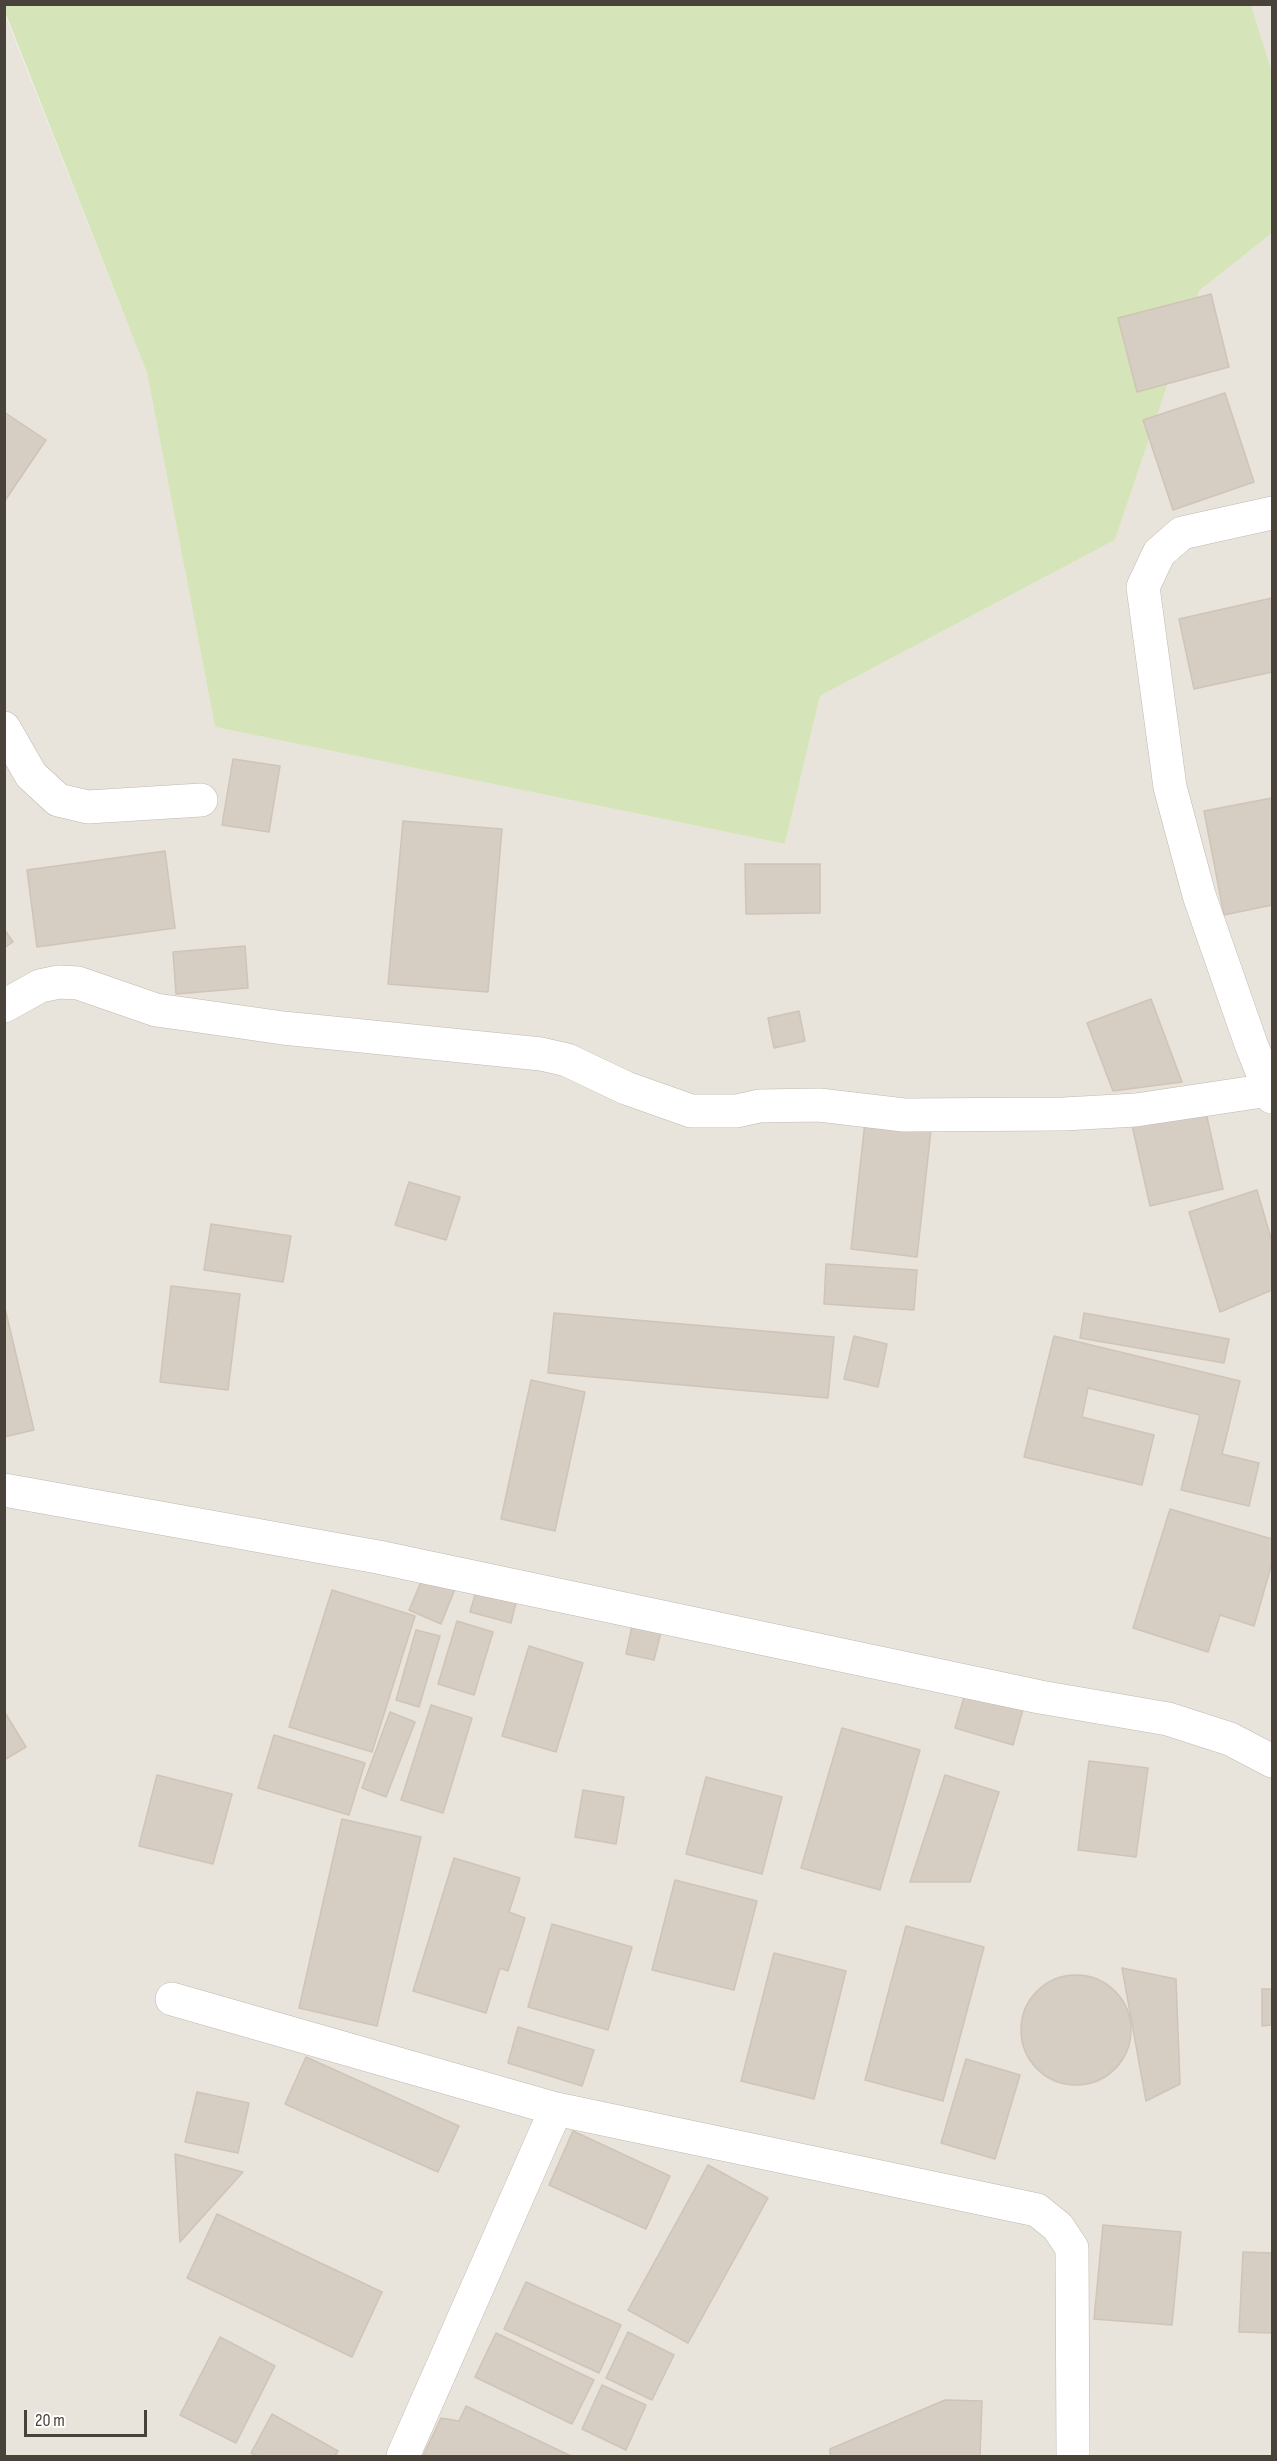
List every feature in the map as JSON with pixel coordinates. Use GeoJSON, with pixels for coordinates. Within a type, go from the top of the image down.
{"type":"FeatureCollection","features":[{"type":"Feature","properties":{"kind":"street"},"geometry":{"type":"LineString","coordinates":[[4,1006],[40,986],[59,982],[78,982],[156,1010],[283,1028],[541,1054],[567,1060],[634,1092],[691,1111],[737,1111],[759,1106],[819,1105],[904,1115],[1064,1114],[1137,1110],[1271,1094],[1199,895],[1170,787],[1143,587],[1159,553],[1182,533],[1272,513]]}},
{"type":"Feature","properties":{"kind":"street"},"geometry":{"type":"LineString","coordinates":[[4,728],[31,776],[58,800],[88,807],[201,800]]}},
{"type":"Feature","properties":{"kind":"street"},"geometry":{"type":"LineString","coordinates":[[4,1490],[378,1557],[1041,1696],[1168,1719],[1230,1739],[1272,1761]]}},
{"type":"Feature","properties":{"kind":"street"},"geometry":{"type":"LineString","coordinates":[[172,1999],[556,2109],[1037,2210],[1058,2226],[1072,2248],[1073,2457]]}},
{"type":"Feature","properties":{"kind":"street"},"geometry":{"type":"LineString","coordinates":[[403,2457],[556,2109]]}},
{"type":"Feature","properties":{"kind":"shaded area"},"geometry":{"type":"Polygon","coordinates":[[[1251,5],[1272,5],[1272,72],[1251,5]]]}},
{"type":"Feature","properties":{"kind":"shaded area"},"geometry":{"type":"Polygon","coordinates":[[[4,12],[147,373],[215,727],[785,844],[820,696],[1115,540],[1199,291],[1272,233],[1272,2456],[5,2456],[4,12]]]}},
{"type":"Feature","properties":{"kind":"green space"},"geometry":{"type":"Polygon","coordinates":[[[5,4],[1251,5],[1272,72],[1272,233],[1199,291],[1115,540],[820,696],[785,844],[215,727],[147,373],[5,12],[5,4]]]}},
{"type":"Feature","properties":{"kind":"building"},"geometry":{"type":"Polygon","coordinates":[[[1211,294],[1229,367],[1137,392],[1118,318],[1211,294]]]}},
{"type":"Feature","properties":{"kind":"building"},"geometry":{"type":"Polygon","coordinates":[[[1225,393],[1254,482],[1173,510],[1143,420],[1225,393]]]}},
{"type":"Feature","properties":{"kind":"building"},"geometry":{"type":"Polygon","coordinates":[[[4,412],[46,440],[4,502],[4,412]]]}},
{"type":"Feature","properties":{"kind":"building"},"geometry":{"type":"Polygon","coordinates":[[[1272,598],[1272,672],[1194,689],[1179,619],[1272,598]]]}},
{"type":"Feature","properties":{"kind":"building"},"geometry":{"type":"Polygon","coordinates":[[[233,759],[280,766],[269,832],[222,825],[233,759]]]}},
{"type":"Feature","properties":{"kind":"building"},"geometry":{"type":"Polygon","coordinates":[[[1272,798],[1272,905],[1224,915],[1204,811],[1272,798]]]}},
{"type":"Feature","properties":{"kind":"building"},"geometry":{"type":"Polygon","coordinates":[[[403,821],[502,829],[488,992],[388,984],[403,821]]]}},
{"type":"Feature","properties":{"kind":"building"},"geometry":{"type":"Polygon","coordinates":[[[165,851],[175,928],[37,947],[27,870],[165,851]]]}},
{"type":"Feature","properties":{"kind":"building"},"geometry":{"type":"Polygon","coordinates":[[[745,864],[820,864],[820,913],[746,914],[745,864]]]}},
{"type":"Feature","properties":{"kind":"building"},"geometry":{"type":"Polygon","coordinates":[[[4,929],[13,942],[4,948],[4,929]]]}},
{"type":"Feature","properties":{"kind":"building"},"geometry":{"type":"Polygon","coordinates":[[[245,946],[248,988],[176,994],[173,952],[245,946]]]}},
{"type":"Feature","properties":{"kind":"building"},"geometry":{"type":"Polygon","coordinates":[[[1151,999],[1182,1082],[1113,1091],[1087,1023],[1151,999]]]}},
{"type":"Feature","properties":{"kind":"building"},"geometry":{"type":"Polygon","coordinates":[[[799,1011],[805,1041],[774,1048],[768,1018],[799,1011]]]}},
{"type":"Feature","properties":{"kind":"building"},"geometry":{"type":"Polygon","coordinates":[[[1205,1108],[1223,1189],[1150,1206],[1132,1125],[1205,1108]]]}},
{"type":"Feature","properties":{"kind":"building"},"geometry":{"type":"Polygon","coordinates":[[[865,1122],[931,1130],[917,1257],[851,1249],[865,1122]]]}},
{"type":"Feature","properties":{"kind":"building"},"geometry":{"type":"Polygon","coordinates":[[[409,1182],[460,1197],[446,1240],[395,1225],[409,1182]]]}},
{"type":"Feature","properties":{"kind":"building"},"geometry":{"type":"Polygon","coordinates":[[[1257,1190],[1272,1242],[1272,1290],[1220,1312],[1189,1212],[1257,1190]]]}},
{"type":"Feature","properties":{"kind":"building"},"geometry":{"type":"Polygon","coordinates":[[[211,1224],[291,1236],[283,1282],[204,1270],[211,1224]]]}},
{"type":"Feature","properties":{"kind":"building"},"geometry":{"type":"Polygon","coordinates":[[[826,1264],[917,1270],[914,1310],[824,1304],[826,1264]]]}},
{"type":"Feature","properties":{"kind":"building"},"geometry":{"type":"Polygon","coordinates":[[[171,1286],[240,1294],[228,1390],[160,1382],[171,1286]]]}},
{"type":"Feature","properties":{"kind":"building"},"geometry":{"type":"Polygon","coordinates":[[[4,1304],[34,1430],[4,1437],[4,1304]]]}},
{"type":"Feature","properties":{"kind":"building"},"geometry":{"type":"Polygon","coordinates":[[[554,1313],[834,1337],[828,1398],[548,1373],[554,1313]]]}},
{"type":"Feature","properties":{"kind":"building"},"geometry":{"type":"Polygon","coordinates":[[[1084,1313],[1229,1339],[1224,1363],[1080,1338],[1084,1313]]]}},
{"type":"Feature","properties":{"kind":"building"},"geometry":{"type":"Polygon","coordinates":[[[854,1336],[887,1344],[878,1387],[844,1379],[854,1336]]]}},
{"type":"Feature","properties":{"kind":"building"},"geometry":{"type":"Polygon","coordinates":[[[1054,1336],[1240,1381],[1222,1454],[1259,1463],[1249,1506],[1181,1490],[1200,1415],[1088,1388],[1082,1417],[1154,1435],[1142,1485],[1024,1457],[1054,1336]]]}},
{"type":"Feature","properties":{"kind":"building"},"geometry":{"type":"Polygon","coordinates":[[[531,1380],[585,1392],[555,1531],[501,1519],[531,1380]]]}},
{"type":"Feature","properties":{"kind":"building"},"geometry":{"type":"Polygon","coordinates":[[[1170,1509],[1272,1539],[1272,1563],[1254,1626],[1220,1615],[1208,1652],[1133,1628],[1170,1509]]]}},
{"type":"Feature","properties":{"kind":"building"},"geometry":{"type":"Polygon","coordinates":[[[424,1575],[455,1589],[441,1624],[409,1610],[424,1575]]]}},
{"type":"Feature","properties":{"kind":"building"},"geometry":{"type":"Polygon","coordinates":[[[477,1588],[517,1599],[511,1623],[470,1612],[477,1588]]]}},
{"type":"Feature","properties":{"kind":"building"},"geometry":{"type":"Polygon","coordinates":[[[332,1590],[415,1616],[372,1752],[289,1727],[332,1590]]]}},
{"type":"Feature","properties":{"kind":"building"},"geometry":{"type":"Polygon","coordinates":[[[457,1621],[493,1632],[474,1695],[438,1684],[457,1621]]]}},
{"type":"Feature","properties":{"kind":"building"},"geometry":{"type":"Polygon","coordinates":[[[632,1626],[661,1632],[654,1660],[626,1654],[632,1626]]]}},
{"type":"Feature","properties":{"kind":"building"},"geometry":{"type":"Polygon","coordinates":[[[416,1630],[440,1636],[419,1707],[396,1700],[416,1630]]]}},
{"type":"Feature","properties":{"kind":"building"},"geometry":{"type":"Polygon","coordinates":[[[529,1646],[583,1663],[556,1752],[502,1736],[529,1646]]]}},
{"type":"Feature","properties":{"kind":"building"},"geometry":{"type":"Polygon","coordinates":[[[966,1690],[1024,1706],[1013,1745],[955,1728],[966,1690]]]}},
{"type":"Feature","properties":{"kind":"building"},"geometry":{"type":"Polygon","coordinates":[[[431,1705],[472,1718],[443,1813],[401,1800],[431,1705]]]}},
{"type":"Feature","properties":{"kind":"building"},"geometry":{"type":"Polygon","coordinates":[[[4,1711],[26,1747],[4,1760],[4,1711]]]}},
{"type":"Feature","properties":{"kind":"building"},"geometry":{"type":"Polygon","coordinates":[[[390,1712],[415,1722],[386,1797],[362,1788],[390,1712]]]}},
{"type":"Feature","properties":{"kind":"building"},"geometry":{"type":"Polygon","coordinates":[[[842,1728],[920,1750],[880,1890],[801,1868],[842,1728]]]}},
{"type":"Feature","properties":{"kind":"building"},"geometry":{"type":"Polygon","coordinates":[[[274,1735],[365,1763],[349,1815],[258,1788],[274,1735]]]}},
{"type":"Feature","properties":{"kind":"building"},"geometry":{"type":"Polygon","coordinates":[[[1089,1761],[1148,1768],[1136,1857],[1078,1850],[1089,1761]]]}},
{"type":"Feature","properties":{"kind":"building"},"geometry":{"type":"Polygon","coordinates":[[[157,1775],[232,1794],[213,1864],[139,1846],[157,1775]]]}},
{"type":"Feature","properties":{"kind":"building"},"geometry":{"type":"Polygon","coordinates":[[[945,1775],[999,1792],[970,1882],[910,1882],[945,1775]]]}},
{"type":"Feature","properties":{"kind":"building"},"geometry":{"type":"Polygon","coordinates":[[[706,1777],[782,1797],[762,1874],[686,1854],[706,1777]]]}},
{"type":"Feature","properties":{"kind":"building"},"geometry":{"type":"Polygon","coordinates":[[[583,1790],[624,1797],[616,1844],[575,1837],[583,1790]]]}},
{"type":"Feature","properties":{"kind":"building"},"geometry":{"type":"Polygon","coordinates":[[[342,1819],[421,1837],[377,2026],[299,2008],[342,1819]]]}},
{"type":"Feature","properties":{"kind":"building"},"geometry":{"type":"Polygon","coordinates":[[[454,1858],[520,1878],[509,1912],[525,1918],[508,1971],[500,1968],[486,2013],[413,1991],[454,1858]]]}},
{"type":"Feature","properties":{"kind":"building"},"geometry":{"type":"Polygon","coordinates":[[[675,1880],[757,1901],[734,1990],[652,1970],[675,1880]]]}},
{"type":"Feature","properties":{"kind":"building"},"geometry":{"type":"Polygon","coordinates":[[[552,1924],[632,1947],[608,2030],[528,2007],[552,1924]]]}},
{"type":"Feature","properties":{"kind":"building"},"geometry":{"type":"Polygon","coordinates":[[[906,1926],[984,1947],[943,2101],[865,2080],[906,1926]]]}},
{"type":"Feature","properties":{"kind":"building"},"geometry":{"type":"Polygon","coordinates":[[[774,1953],[846,1971],[814,2099],[741,2081],[774,1953]]]}},
{"type":"Feature","properties":{"kind":"building"},"geometry":{"type":"Polygon","coordinates":[[[1122,1968],[1176,1979],[1180,2084],[1146,2101],[1122,1968]]]}},
{"type":"Feature","properties":{"kind":"building"},"geometry":{"type":"Polygon","coordinates":[[[1076,1975],[1097,1979],[1115,1991],[1127,2009],[1131,2030],[1127,2051],[1115,2069],[1097,2081],[1076,2085],[1055,2081],[1037,2069],[1025,2051],[1021,2030],[1025,2009],[1037,1991],[1055,1979],[1076,1975]]]}},
{"type":"Feature","properties":{"kind":"building"},"geometry":{"type":"Polygon","coordinates":[[[1262,1989],[1272,1989],[1272,2025],[1262,2026],[1262,1989]]]}},
{"type":"Feature","properties":{"kind":"building"},"geometry":{"type":"Polygon","coordinates":[[[518,2027],[594,2050],[582,2086],[508,2063],[518,2027]]]}},
{"type":"Feature","properties":{"kind":"building"},"geometry":{"type":"Polygon","coordinates":[[[306,2057],[459,2126],[438,2172],[285,2104],[306,2057]]]}},
{"type":"Feature","properties":{"kind":"building"},"geometry":{"type":"Polygon","coordinates":[[[966,2059],[1020,2075],[995,2159],[941,2143],[966,2059]]]}},
{"type":"Feature","properties":{"kind":"building"},"geometry":{"type":"Polygon","coordinates":[[[197,2092],[249,2103],[238,2153],[185,2142],[197,2092]]]}},
{"type":"Feature","properties":{"kind":"building"},"geometry":{"type":"Polygon","coordinates":[[[573,2131],[670,2176],[646,2229],[549,2185],[573,2131]]]}},
{"type":"Feature","properties":{"kind":"building"},"geometry":{"type":"Polygon","coordinates":[[[175,2154],[243,2172],[180,2242],[175,2154]]]}},
{"type":"Feature","properties":{"kind":"building"},"geometry":{"type":"Polygon","coordinates":[[[708,2165],[768,2198],[688,2343],[628,2310],[708,2165]]]}},
{"type":"Feature","properties":{"kind":"building"},"geometry":{"type":"Polygon","coordinates":[[[217,2214],[382,2292],[352,2357],[187,2278],[217,2214]]]}},
{"type":"Feature","properties":{"kind":"building"},"geometry":{"type":"Polygon","coordinates":[[[1103,2225],[1181,2232],[1172,2325],[1094,2319],[1103,2225]]]}},
{"type":"Feature","properties":{"kind":"building"},"geometry":{"type":"Polygon","coordinates":[[[1243,2252],[1272,2253],[1272,2333],[1239,2332],[1243,2252]]]}},
{"type":"Feature","properties":{"kind":"building"},"geometry":{"type":"Polygon","coordinates":[[[526,2282],[621,2325],[599,2373],[504,2329],[526,2282]]]}},
{"type":"Feature","properties":{"kind":"building"},"geometry":{"type":"Polygon","coordinates":[[[628,2332],[674,2355],[652,2400],[606,2378],[628,2332]]]}},
{"type":"Feature","properties":{"kind":"building"},"geometry":{"type":"Polygon","coordinates":[[[496,2333],[594,2380],[572,2424],[475,2377],[496,2333]]]}},
{"type":"Feature","properties":{"kind":"building"},"geometry":{"type":"Polygon","coordinates":[[[220,2337],[275,2366],[236,2443],[180,2415],[220,2337]]]}},
{"type":"Feature","properties":{"kind":"building"},"geometry":{"type":"Polygon","coordinates":[[[602,2385],[646,2405],[626,2450],[582,2429],[602,2385]]]}},
{"type":"Feature","properties":{"kind":"building"},"geometry":{"type":"Polygon","coordinates":[[[945,2400],[982,2401],[980,2456],[830,2456],[830,2449],[945,2400]]]}},
{"type":"Feature","properties":{"kind":"building"},"geometry":{"type":"Polygon","coordinates":[[[466,2406],[571,2456],[423,2456],[441,2418],[459,2421],[466,2406]]]}},
{"type":"Feature","properties":{"kind":"building"},"geometry":{"type":"Polygon","coordinates":[[[272,2414],[338,2451],[335,2456],[257,2456],[251,2453],[272,2414]]]}}]}
